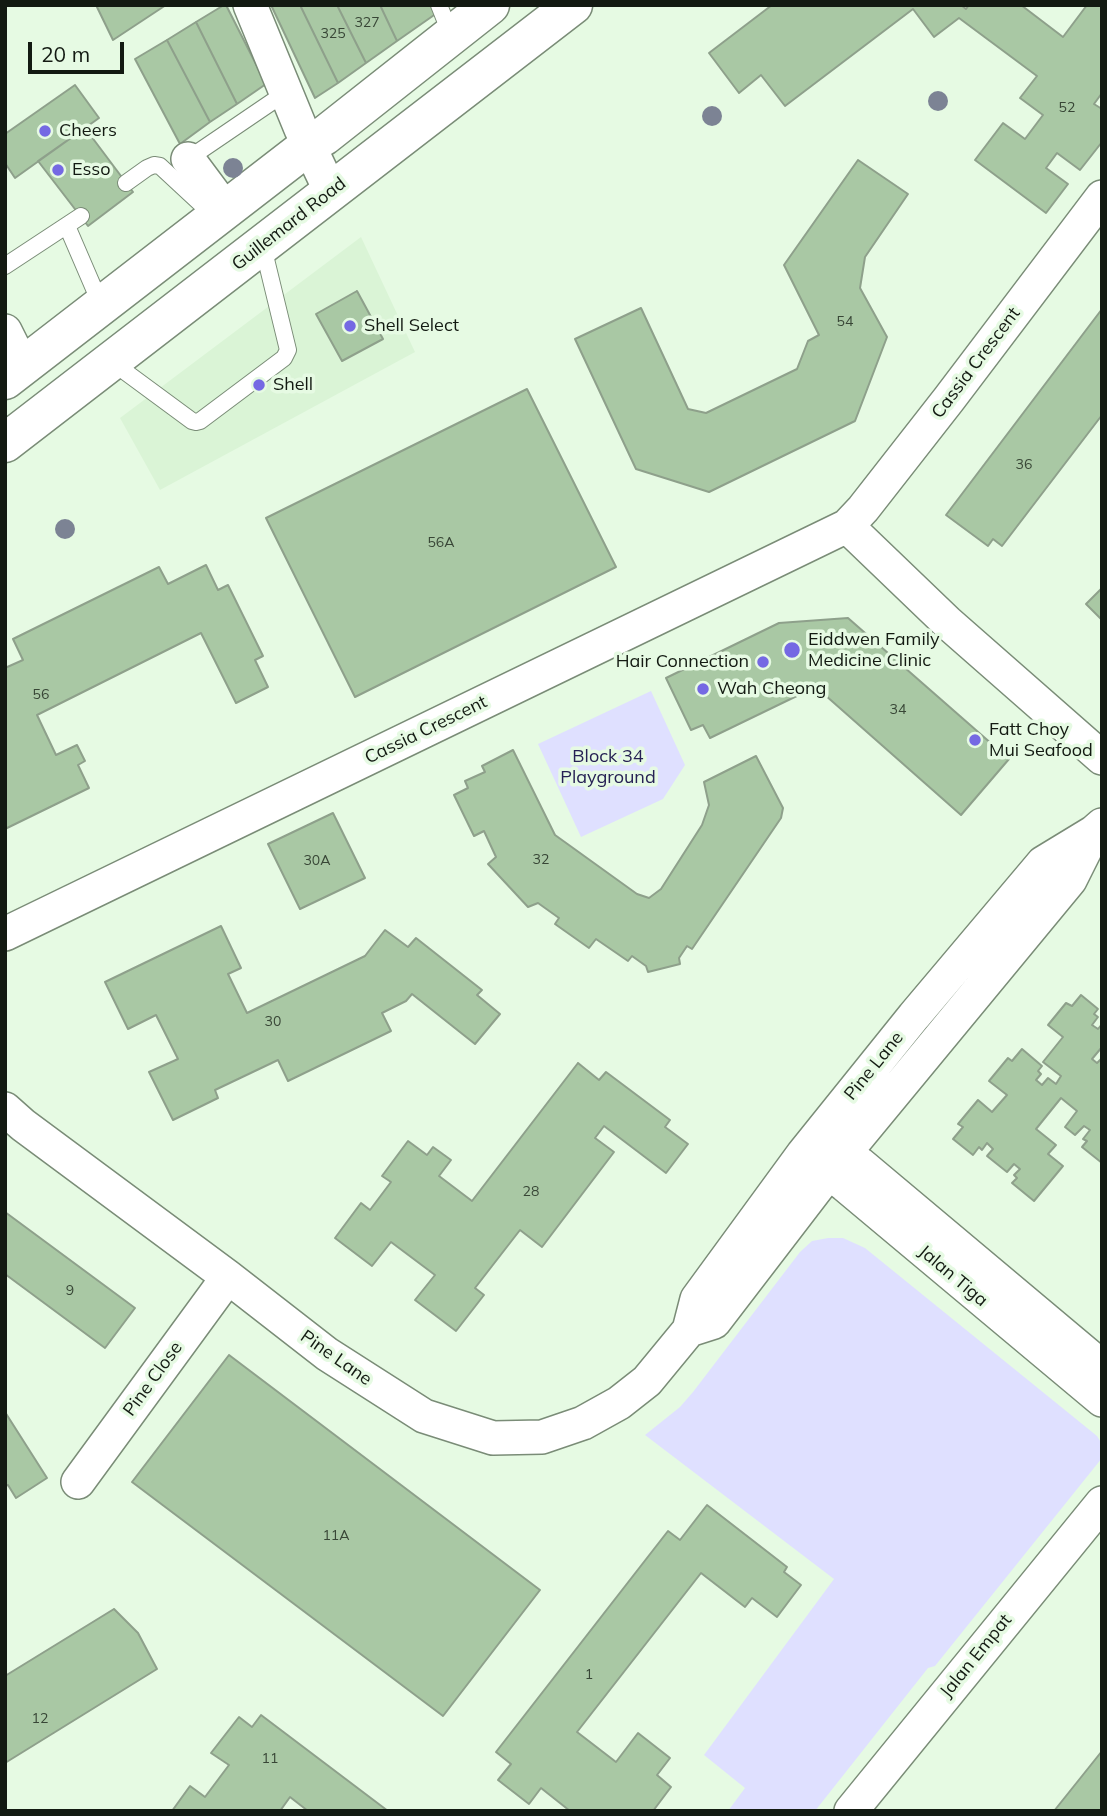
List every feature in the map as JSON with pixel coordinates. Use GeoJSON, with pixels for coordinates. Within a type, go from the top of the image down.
{"type":"FeatureCollection","features":[{"type":"Feature","properties":{"kind":"main road"},"geometry":{"type":"LineString","coordinates":[[14,373],[324,136],[445,20],[490,5]]}},
{"type":"Feature","properties":{"kind":"main road","name":"Guillemard Road"},"geometry":{"type":"LineString","coordinates":[[5,443],[573,5]]}},
{"type":"Feature","properties":{"kind":"street"},"geometry":{"type":"LineString","coordinates":[[250,5],[285,93],[331,192]]}},
{"type":"Feature","properties":{"kind":"street"},"geometry":{"type":"LineString","coordinates":[[188,159],[219,215]]}},
{"type":"Feature","properties":{"kind":"street","name":"Cassia Crescent"},"geometry":{"type":"LineString","coordinates":[[5,934],[847,526],[949,399],[1102,197]]}},
{"type":"Feature","properties":{"kind":"street"},"geometry":{"type":"LineString","coordinates":[[5,331],[14,373]]}},
{"type":"Feature","properties":{"kind":"street"},"geometry":{"type":"LineString","coordinates":[[847,526],[947,622],[1102,758]]}},
{"type":"Feature","properties":{"kind":"street","name":"Pine Lane"},"geometry":{"type":"LineString","coordinates":[[5,1109],[327,1354],[424,1416],[493,1438],[542,1437],[583,1423],[619,1403],[647,1381],[689,1330],[714,1322],[823,1154],[1070,880],[1098,828]]}},
{"type":"Feature","properties":{"kind":"street","name":"Jalan Tiga"},"geometry":{"type":"LineString","coordinates":[[823,1154],[860,1164],[1058,1348],[1102,1400]]}},
{"type":"Feature","properties":{"kind":"street","name":"Pine Close"},"geometry":{"type":"LineString","coordinates":[[78,1482],[228,1277]]}},
{"type":"Feature","properties":{"kind":"street","name":"Jalan Tiga"},"geometry":{"type":"LineString","coordinates":[[1058,1348],[1102,1367]]}},
{"type":"Feature","properties":{"kind":"street","name":"Jalan Empat"},"geometry":{"type":"LineString","coordinates":[[851,1811],[1102,1503]]}},
{"type":"Feature","properties":{"kind":"lane"},"geometry":{"type":"LineString","coordinates":[[188,159],[285,93]]}},
{"type":"Feature","properties":{"kind":"lane"},"geometry":{"type":"LineString","coordinates":[[126,183],[147,168],[159,166],[202,205],[219,215]]}},
{"type":"Feature","properties":{"kind":"lane"},"geometry":{"type":"LineString","coordinates":[[5,266],[74,221],[102,306]]}},
{"type":"Feature","properties":{"kind":"lane"},"geometry":{"type":"LineString","coordinates":[[111,361],[196,422],[284,358],[288,350],[263,244]]}},
{"type":"Feature","properties":{"kind":"shaded area","name":"Shell"},"geometry":{"type":"Polygon","coordinates":[[[361,237],[415,352],[160,490],[120,418],[361,237]]]}},
{"type":"Feature","properties":{"kind":"green space","name":"Block 34 Playground"},"geometry":{"type":"Polygon","coordinates":[[[651,691],[685,765],[663,799],[581,837],[538,744],[651,691]]]}},
{"type":"Feature","properties":{"kind":"green space"},"geometry":{"type":"Polygon","coordinates":[[[843,1238],[865,1248],[1097,1436],[1102,1444],[1102,1458],[935,1666],[928,1668],[815,1811],[728,1811],[745,1788],[704,1755],[834,1579],[645,1435],[680,1407],[693,1392],[800,1252],[812,1241],[843,1238]]]}},
{"type":"Feature","properties":{"kind":"building"},"geometry":{"type":"Polygon","coordinates":[[[96,5],[166,5],[113,40],[96,5]]]}},
{"type":"Feature","properties":{"kind":"building"},"geometry":{"type":"Polygon","coordinates":[[[224,5],[266,84],[237,104],[196,22],[224,5]]]}},
{"type":"Feature","properties":{"kind":"building"},"geometry":{"type":"Polygon","coordinates":[[[271,5],[300,5],[338,83],[315,98],[271,5]]]}},
{"type":"Feature","properties":{"kind":"building"},"geometry":{"type":"Polygon","coordinates":[[[300,5],[337,5],[366,63],[338,83],[300,5]]]}},
{"type":"Feature","properties":{"kind":"building"},"geometry":{"type":"Polygon","coordinates":[[[337,5],[380,5],[397,41],[366,63],[337,5]]]}},
{"type":"Feature","properties":{"kind":"building"},"geometry":{"type":"Polygon","coordinates":[[[380,5],[433,5],[437,13],[397,41],[380,5]]]}},
{"type":"Feature","properties":{"kind":"building"},"geometry":{"type":"Polygon","coordinates":[[[772,5],[961,5],[966,9],[969,5],[1021,5],[1063,37],[1087,5],[1102,5],[1102,93],[1094,104],[1102,109],[1102,142],[1080,170],[1057,153],[1046,168],[1068,184],[1046,213],[975,160],[1003,123],[1025,139],[1043,115],[1020,98],[1037,76],[959,18],[934,37],[913,9],[785,106],[761,75],[739,93],[709,53],[772,5]]]}},
{"type":"Feature","properties":{"kind":"building"},"geometry":{"type":"Polygon","coordinates":[[[196,22],[237,104],[210,122],[167,40],[196,22]]]}},
{"type":"Feature","properties":{"kind":"building"},"geometry":{"type":"Polygon","coordinates":[[[167,40],[210,122],[180,144],[135,59],[167,40]]]}},
{"type":"Feature","properties":{"kind":"building","name":"Cheers"},"geometry":{"type":"Polygon","coordinates":[[[75,85],[99,118],[15,178],[5,163],[5,134],[75,85]]]}},
{"type":"Feature","properties":{"kind":"building"},"geometry":{"type":"Polygon","coordinates":[[[85,128],[133,192],[88,226],[38,161],[85,128]]]}},
{"type":"Feature","properties":{"kind":"building"},"geometry":{"type":"Polygon","coordinates":[[[858,160],[908,194],[865,257],[860,288],[887,337],[855,421],[709,492],[636,469],[575,339],[641,308],[688,409],[706,413],[797,369],[808,341],[819,335],[784,265],[858,160]]]}},
{"type":"Feature","properties":{"kind":"building","name":"Shell Select"},"geometry":{"type":"Polygon","coordinates":[[[357,291],[383,339],[342,361],[316,314],[357,291]]]}},
{"type":"Feature","properties":{"kind":"building"},"geometry":{"type":"Polygon","coordinates":[[[1102,309],[1102,415],[1002,546],[993,539],[988,546],[946,515],[1102,309]]]}},
{"type":"Feature","properties":{"kind":"building"},"geometry":{"type":"Polygon","coordinates":[[[527,389],[616,567],[355,697],[266,518],[527,389]]]}},
{"type":"Feature","properties":{"kind":"building"},"geometry":{"type":"Polygon","coordinates":[[[206,565],[218,590],[228,585],[263,656],[255,660],[268,687],[236,703],[201,633],[37,715],[56,755],[77,745],[85,761],[78,765],[89,788],[5,829],[5,668],[23,660],[13,639],[159,567],[168,584],[206,565]]]}},
{"type":"Feature","properties":{"kind":"building"},"geometry":{"type":"Polygon","coordinates":[[[1102,588],[1102,620],[1086,604],[1102,588]]]}},
{"type":"Feature","properties":{"kind":"building"},"geometry":{"type":"Polygon","coordinates":[[[848,618],[1009,759],[961,815],[825,695],[803,693],[710,738],[703,725],[691,730],[666,678],[779,623],[848,618]]]}},
{"type":"Feature","properties":{"kind":"building"},"geometry":{"type":"Polygon","coordinates":[[[513,750],[555,835],[637,894],[649,898],[661,889],[702,825],[709,805],[704,782],[756,756],[783,808],[781,818],[692,949],[687,946],[679,958],[680,964],[648,972],[646,966],[632,956],[628,961],[596,939],[589,948],[555,924],[559,918],[538,903],[528,907],[488,864],[496,857],[484,831],[474,836],[454,795],[468,788],[465,781],[485,772],[482,766],[513,750]]]}},
{"type":"Feature","properties":{"kind":"building"},"geometry":{"type":"Polygon","coordinates":[[[333,813],[365,878],[300,909],[268,844],[333,813]]]}},
{"type":"Feature","properties":{"kind":"building"},"geometry":{"type":"Polygon","coordinates":[[[221,926],[241,968],[228,974],[247,1013],[365,956],[385,930],[408,947],[416,938],[482,990],[477,995],[500,1014],[475,1044],[412,994],[406,1001],[382,1013],[391,1031],[288,1081],[278,1060],[215,1090],[218,1098],[173,1120],[149,1072],[178,1059],[156,1015],[128,1029],[105,982],[221,926]]]}},
{"type":"Feature","properties":{"kind":"building"},"geometry":{"type":"Polygon","coordinates":[[[1081,995],[1098,1009],[1094,1014],[1098,1017],[1092,1025],[1098,1029],[1102,1024],[1102,1047],[1092,1059],[1097,1063],[1102,1058],[1102,1163],[1082,1147],[1087,1141],[1083,1139],[1090,1130],[1084,1126],[1075,1135],[1065,1127],[1077,1111],[1061,1098],[1036,1129],[1056,1145],[1048,1154],[1063,1166],[1034,1201],[1012,1183],[1017,1178],[1014,1175],[1020,1169],[1014,1164],[1007,1172],[987,1156],[993,1149],[987,1143],[982,1150],[979,1147],[973,1155],[953,1139],[963,1127],[958,1124],[978,1100],[992,1112],[1007,1095],[989,1081],[1008,1058],[1012,1061],[1022,1049],[1042,1066],[1038,1071],[1041,1074],[1036,1080],[1042,1085],[1048,1078],[1056,1084],[1061,1076],[1043,1062],[1063,1037],[1048,1025],[1066,1003],[1072,1006],[1081,995]]]}},
{"type":"Feature","properties":{"kind":"building"},"geometry":{"type":"Polygon","coordinates":[[[578,1063],[599,1080],[606,1072],[670,1120],[665,1127],[688,1144],[666,1173],[604,1126],[595,1138],[614,1152],[542,1247],[520,1230],[475,1288],[484,1295],[456,1331],[415,1300],[435,1275],[391,1242],[372,1266],[335,1238],[361,1203],[370,1210],[391,1182],[382,1176],[408,1141],[427,1155],[433,1147],[451,1160],[439,1176],[472,1201],[578,1063]]]}},
{"type":"Feature","properties":{"kind":"building"},"geometry":{"type":"Polygon","coordinates":[[[5,1212],[135,1308],[105,1348],[5,1274],[5,1212]]]}},
{"type":"Feature","properties":{"kind":"building"},"geometry":{"type":"Polygon","coordinates":[[[229,1355],[540,1590],[443,1716],[132,1482],[229,1355]]]}},
{"type":"Feature","properties":{"kind":"building"},"geometry":{"type":"Polygon","coordinates":[[[5,1412],[47,1478],[16,1498],[8,1485],[5,1486],[5,1412]]]}},
{"type":"Feature","properties":{"kind":"building"},"geometry":{"type":"Polygon","coordinates":[[[707,1505],[787,1567],[784,1572],[801,1585],[777,1617],[752,1598],[745,1607],[701,1573],[577,1732],[616,1762],[638,1733],[670,1758],[657,1775],[671,1787],[653,1811],[570,1811],[541,1788],[529,1804],[498,1780],[511,1764],[496,1752],[668,1531],[680,1540],[707,1505]]]}},
{"type":"Feature","properties":{"kind":"building"},"geometry":{"type":"Polygon","coordinates":[[[114,1609],[138,1633],[157,1669],[5,1763],[5,1676],[114,1609]]]}},
{"type":"Feature","properties":{"kind":"building"},"geometry":{"type":"Polygon","coordinates":[[[261,1715],[388,1811],[308,1811],[290,1797],[280,1811],[172,1811],[190,1786],[205,1797],[229,1765],[211,1753],[239,1717],[252,1727],[261,1715]]]}},
{"type":"Feature","properties":{"kind":"building"},"geometry":{"type":"Polygon","coordinates":[[[1102,1751],[1102,1811],[1054,1811],[1102,1751]]]}},
{"type":"Feature","properties":{"kind":"place","name":"Cheers"},"geometry":{"type":"Point","coordinates":[45,131]}},
{"type":"Feature","properties":{"kind":"place","name":"Esso"},"geometry":{"type":"Point","coordinates":[58,170]}},
{"type":"Feature","properties":{"kind":"place","name":"Shell Select"},"geometry":{"type":"Point","coordinates":[350,326]}},
{"type":"Feature","properties":{"kind":"place","name":"Shell"},"geometry":{"type":"Point","coordinates":[259,385]}},
{"type":"Feature","properties":{"kind":"place","name":"Eiddwen Family Medicine Clinic"},"geometry":{"type":"Point","coordinates":[792,650]}},
{"type":"Feature","properties":{"kind":"place","name":"Hair Connection"},"geometry":{"type":"Point","coordinates":[763,662]}},
{"type":"Feature","properties":{"kind":"place","name":"Wah Cheong"},"geometry":{"type":"Point","coordinates":[703,689]}},
{"type":"Feature","properties":{"kind":"place","name":"Fatt Choy Mui Seafood"},"geometry":{"type":"Point","coordinates":[975,740]}}]}
